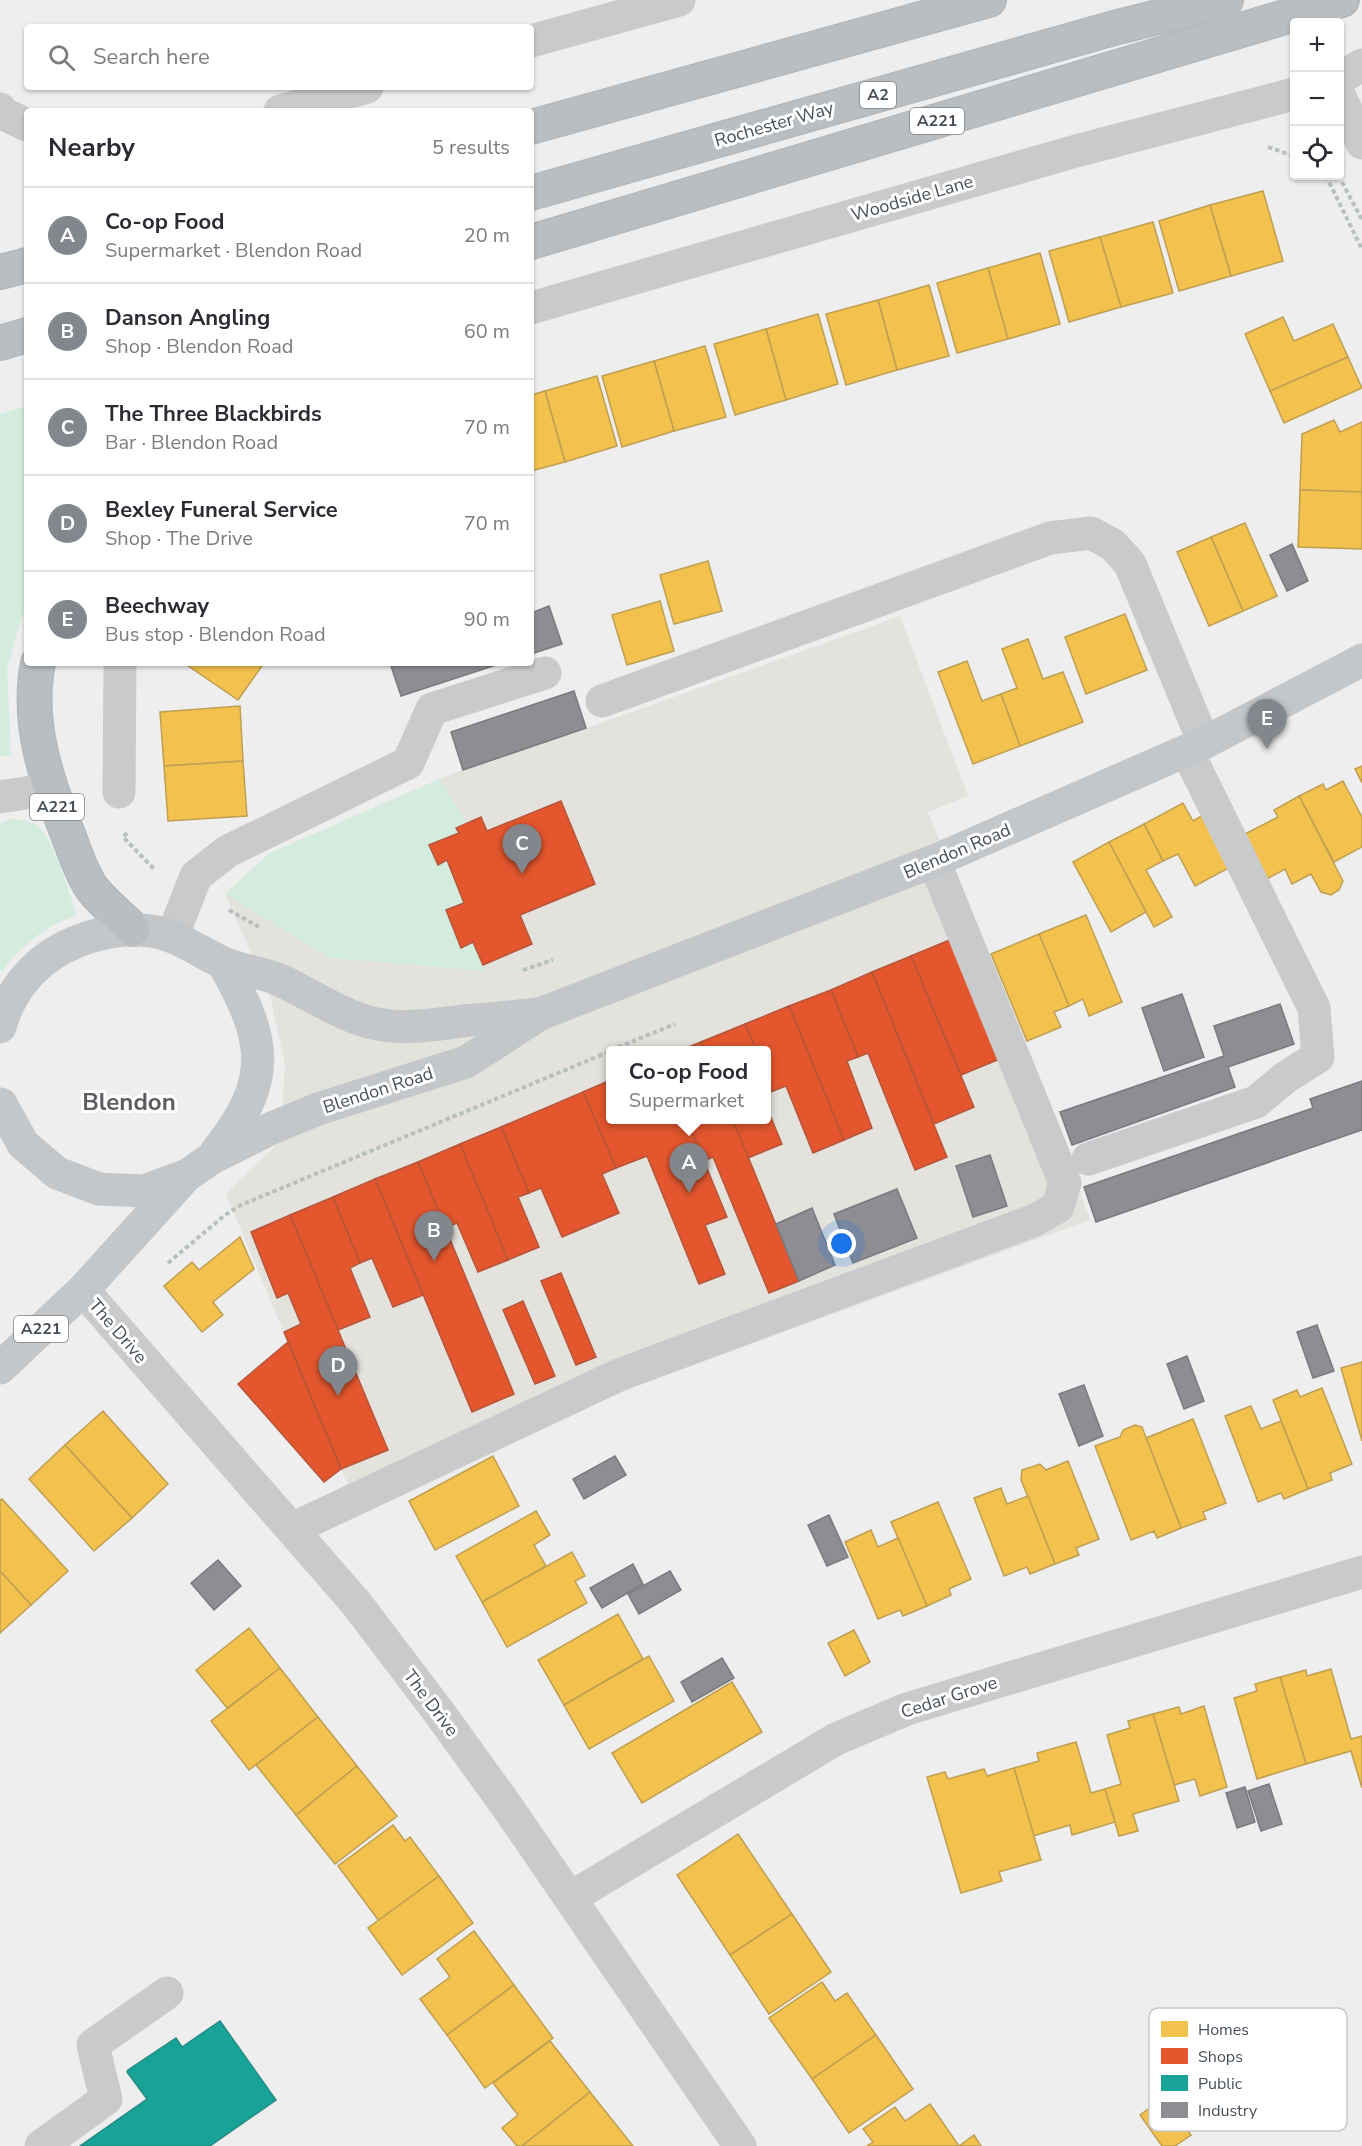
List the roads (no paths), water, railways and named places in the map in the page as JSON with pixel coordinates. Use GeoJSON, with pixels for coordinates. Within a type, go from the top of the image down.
{"type":"FeatureCollection","features":[{"type":"Feature","properties":{"kind":"highway"},"geometry":{"type":"LineString","coordinates":[[534,126],[989,0]]}},
{"type":"Feature","properties":{"kind":"highway","name":"Rochester Way"},"geometry":{"type":"LineString","coordinates":[[534,192],[1114,28],[1226,0]]}},
{"type":"Feature","properties":{"kind":"highway","name":"A221"},"geometry":{"type":"LineString","coordinates":[[534,241],[1342,0]]}},
{"type":"Feature","properties":{"kind":"highway"},"geometry":{"type":"LineString","coordinates":[[0,272],[24,266]]}},
{"type":"Feature","properties":{"kind":"highway"},"geometry":{"type":"LineString","coordinates":[[0,343],[24,336]]}},
{"type":"Feature","properties":{"kind":"highway","name":"A221"},"geometry":{"type":"LineString","coordinates":[[38,666],[34,695],[36,729],[51,789],[85,876],[92,888],[133,929]]}},
{"type":"Feature","properties":{"kind":"main road","name":"Blendon Road"},"geometry":{"type":"LineString","coordinates":[[0,1103],[23,1144],[57,1173],[99,1189],[144,1191],[199,1167],[272,1128],[318,1109],[466,1062],[540,1014],[934,861],[1195,747],[1362,660]]}},
{"type":"Feature","properties":{"kind":"main road","name":"Blendon Road"},"geometry":{"type":"LineString","coordinates":[[0,1027],[4,1011],[22,981],[49,955],[83,938],[133,929],[148,930],[172,937],[224,963],[279,980],[372,1023],[400,1027],[425,1027],[540,1014]]}},
{"type":"Feature","properties":{"kind":"main road","name":"Blendon Road"},"geometry":{"type":"LineString","coordinates":[[0,1368],[82,1290],[199,1167],[236,1128],[248,1107],[256,1083],[258,1052],[255,1030],[247,1008],[224,963]]}},
{"type":"Feature","properties":{"kind":"main road","name":"Blendon Road"},"geometry":{"type":"LineString","coordinates":[[0,1103],[0,1123]]}},
{"type":"Feature","properties":{"kind":"street"},"geometry":{"type":"LineString","coordinates":[[534,40],[680,0]]}},
{"type":"Feature","properties":{"kind":"street"},"geometry":{"type":"LineString","coordinates":[[1344,76],[1362,65]]}},
{"type":"Feature","properties":{"kind":"street"},"geometry":{"type":"LineString","coordinates":[[291,108],[356,90]]}},
{"type":"Feature","properties":{"kind":"street","name":"Woodside Lane"},"geometry":{"type":"LineString","coordinates":[[534,307],[1077,151],[1290,95]]}},
{"type":"Feature","properties":{"kind":"street"},"geometry":{"type":"LineString","coordinates":[[1344,105],[1362,143]]}},
{"type":"Feature","properties":{"kind":"street"},"geometry":{"type":"LineString","coordinates":[[0,109],[4,114],[24,124]]}},
{"type":"Feature","properties":{"kind":"street"},"geometry":{"type":"LineString","coordinates":[[602,701],[1050,538],[1090,533],[1113,545],[1130,564],[1195,747],[1314,1008],[1318,1057],[1286,1077],[1256,1102],[1088,1159]]}},
{"type":"Feature","properties":{"kind":"street"},"geometry":{"type":"LineString","coordinates":[[119,792],[120,666]]}},
{"type":"Feature","properties":{"kind":"street"},"geometry":{"type":"LineString","coordinates":[[172,937],[196,876],[228,851],[408,763],[432,709],[545,673]]}},
{"type":"Feature","properties":{"kind":"street"},"geometry":{"type":"LineString","coordinates":[[0,797],[51,789]]}},
{"type":"Feature","properties":{"kind":"street"},"geometry":{"type":"LineString","coordinates":[[292,1529],[619,1375],[1035,1220],[1058,1207],[1065,1183],[934,861]]}},
{"type":"Feature","properties":{"kind":"street","name":"The Drive"},"geometry":{"type":"LineString","coordinates":[[82,1290],[356,1603],[438,1711],[740,2146]]}},
{"type":"Feature","properties":{"kind":"street","name":"Cedar Grove"},"geometry":{"type":"LineString","coordinates":[[570,1898],[836,1739],[907,1709],[1362,1572]]}},
{"type":"Feature","properties":{"kind":"street"},"geometry":{"type":"LineString","coordinates":[[41,2146],[106,2099],[93,2045],[167,1993]]}},
{"type":"Feature","properties":{"kind":"place","name":"Beechway"},"geometry":{"type":"Point","coordinates":[1267,749]}},
{"type":"Feature","properties":{"kind":"place","name":"The Three Blackbirds"},"geometry":{"type":"Point","coordinates":[522,874]}},
{"type":"Feature","properties":{"kind":"place","name":"Co-op Food"},"geometry":{"type":"Point","coordinates":[689,1193]}},
{"type":"Feature","properties":{"kind":"place","name":"Danson Angling"},"geometry":{"type":"Point","coordinates":[434,1261]}},
{"type":"Feature","properties":{"kind":"place","name":"Bexley Funeral Service"},"geometry":{"type":"Point","coordinates":[338,1396]}},
{"type":"Feature","properties":{"kind":"district","name":"Blendon"},"geometry":{"type":"Point","coordinates":[129,1102]}}]}
